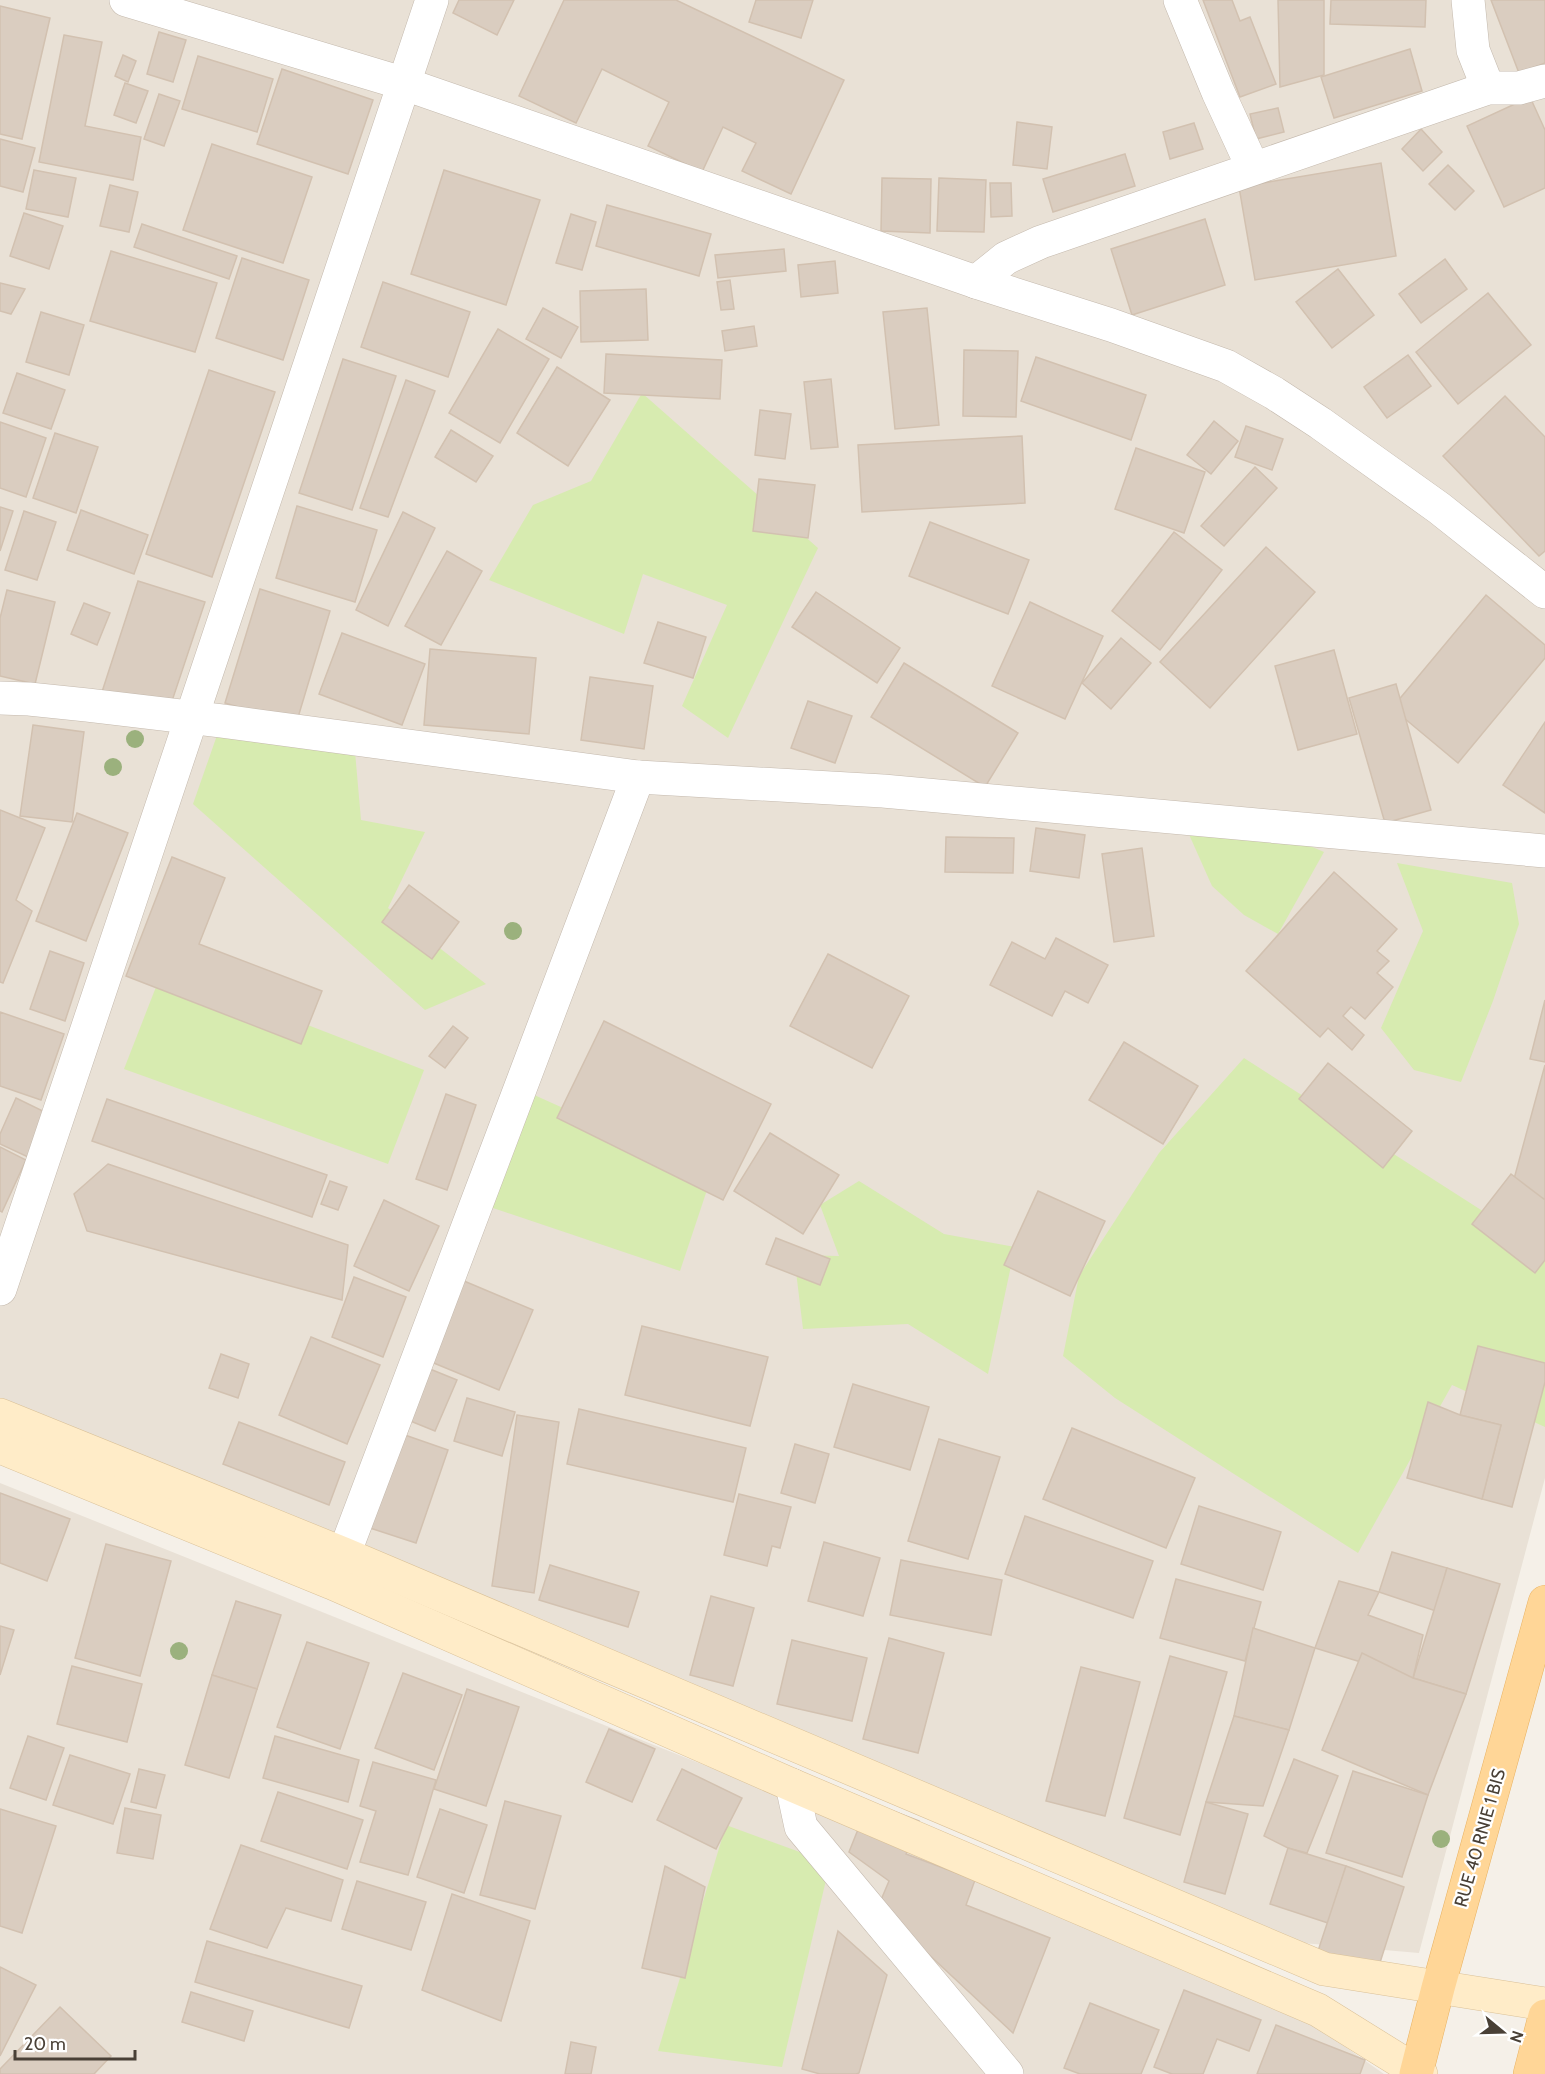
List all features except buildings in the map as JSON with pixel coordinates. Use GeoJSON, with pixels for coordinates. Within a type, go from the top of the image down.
{"type":"FeatureCollection","features":[{"type":"Feature","properties":{"kind":"main road","name":"RUE 40 RNIE 1 BIS"},"geometry":{"type":"LineString","coordinates":[[1418,2073],[1438,1988],[1545,1602]]}},
{"type":"Feature","properties":{"kind":"main road"},"geometry":{"type":"LineString","coordinates":[[1530,2074],[1545,2016]]}},
{"type":"Feature","properties":{"kind":"street"},"geometry":{"type":"LineString","coordinates":[[126,0],[402,83],[1226,366],[1274,393],[1329,430],[1439,508],[1545,592]]}},
{"type":"Feature","properties":{"kind":"street"},"geometry":{"type":"LineString","coordinates":[[0,1289],[402,83],[432,0]]}},
{"type":"Feature","properties":{"kind":"street"},"geometry":{"type":"LineString","coordinates":[[1180,0],[1218,92],[1253,168]]}},
{"type":"Feature","properties":{"kind":"street"},"geometry":{"type":"LineString","coordinates":[[1468,0],[1473,51],[1488,88]]}},
{"type":"Feature","properties":{"kind":"street"},"geometry":{"type":"LineString","coordinates":[[976,282],[1006,258],[1041,242],[1488,88],[1519,88],[1545,81]]}},
{"type":"Feature","properties":{"kind":"street"},"geometry":{"type":"LineString","coordinates":[[0,698],[29,699],[190,718],[638,777],[883,791],[1545,851]]}},
{"type":"Feature","properties":{"kind":"street"},"geometry":{"type":"LineString","coordinates":[[344,1554],[638,777]]}},
{"type":"Feature","properties":{"kind":"street"},"geometry":{"type":"LineString","coordinates":[[0,1415],[344,1554],[1324,1969],[1545,2004]]}},
{"type":"Feature","properties":{"kind":"street"},"geometry":{"type":"LineString","coordinates":[[0,1447],[332,1583],[792,1785],[1318,2010],[1418,2073]]}},
{"type":"Feature","properties":{"kind":"street"},"geometry":{"type":"LineString","coordinates":[[792,1785],[801,1827],[1007,2074]]}},
{"type":"Feature","properties":{"kind":"shaded area"},"geometry":{"type":"Polygon","coordinates":[[[0,0],[1545,0],[1545,1478],[1419,1953],[1279,1941],[0,1399],[0,0]]]}},
{"type":"Feature","properties":{"kind":"shaded area"},"geometry":{"type":"Polygon","coordinates":[[[0,1483],[1263,1989],[1384,2074],[0,2074],[0,1483]]]}},
{"type":"Feature","properties":{"kind":"green space"},"geometry":{"type":"Polygon","coordinates":[[[642,393],[818,548],[728,738],[682,706],[727,605],[643,574],[624,634],[489,580],[533,505],[591,481],[642,393]]]}},
{"type":"Feature","properties":{"kind":"green space"},"geometry":{"type":"Polygon","coordinates":[[[222,721],[354,740],[361,820],[425,832],[388,908],[486,984],[425,1010],[193,804],[222,721]]]}},
{"type":"Feature","properties":{"kind":"green space"},"geometry":{"type":"Polygon","coordinates":[[[1187,830],[1282,834],[1324,852],[1278,934],[1244,915],[1212,886],[1187,830]]]}},
{"type":"Feature","properties":{"kind":"green space"},"geometry":{"type":"Polygon","coordinates":[[[1397,863],[1512,883],[1519,924],[1493,1001],[1461,1082],[1414,1070],[1381,1028],[1423,931],[1397,863]]]}},
{"type":"Feature","properties":{"kind":"green space"},"geometry":{"type":"Polygon","coordinates":[[[163,969],[424,1070],[388,1164],[124,1069],[163,969]]]}},
{"type":"Feature","properties":{"kind":"green space"},"geometry":{"type":"Polygon","coordinates":[[[1244,1058],[1545,1251],[1545,1427],[1452,1385],[1358,1553],[1115,1398],[1063,1356],[1079,1276],[1159,1153],[1244,1058]]]}},
{"type":"Feature","properties":{"kind":"green space"},"geometry":{"type":"Polygon","coordinates":[[[532,1094],[712,1175],[680,1271],[490,1207],[532,1094]]]}},
{"type":"Feature","properties":{"kind":"green space"},"geometry":{"type":"Polygon","coordinates":[[[859,1181],[944,1234],[1015,1247],[988,1374],[908,1324],[803,1329],[794,1255],[839,1256],[820,1205],[859,1181]]]}},
{"type":"Feature","properties":{"kind":"green space"},"geometry":{"type":"Polygon","coordinates":[[[726,1825],[830,1863],[782,2067],[658,2051],[726,1825]]]}}]}
